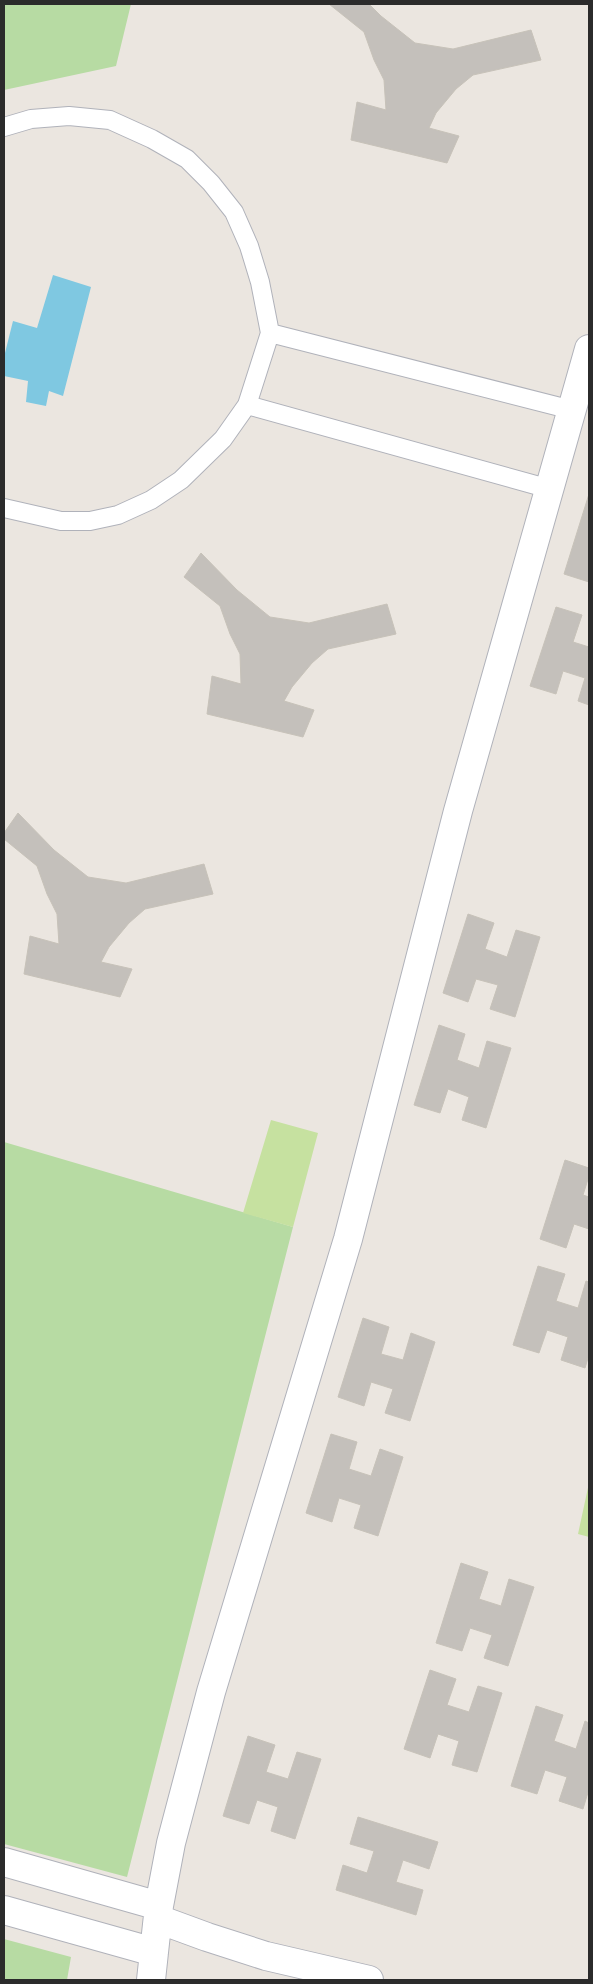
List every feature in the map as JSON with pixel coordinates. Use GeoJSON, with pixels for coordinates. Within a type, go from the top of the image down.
{"type":"FeatureCollection","features":[{"type":"Feature","properties":{"kind":"street"},"geometry":{"type":"LineString","coordinates":[[151,1980],[158,1912],[171,1843],[211,1692],[348,1238],[458,811],[589,349]]}},
{"type":"Feature","properties":{"kind":"street"},"geometry":{"type":"LineString","coordinates":[[4,1862],[158,1912],[207,1937],[266,1956],[369,1980]]}},
{"type":"Feature","properties":{"kind":"street"},"geometry":{"type":"LineString","coordinates":[[4,1910],[154,1952]]}},
{"type":"Feature","properties":{"kind":"lane"},"geometry":{"type":"LineString","coordinates":[[4,128],[31,119],[68,116],[110,120],[152,139],[187,159],[211,183],[234,212],[249,246],[260,282],[270,333],[247,405],[223,439],[181,480],[151,500],[118,515],[90,521],[61,522],[4,508]]}},
{"type":"Feature","properties":{"kind":"lane"},"geometry":{"type":"LineString","coordinates":[[270,333],[572,410]]}},
{"type":"Feature","properties":{"kind":"lane"},"geometry":{"type":"LineString","coordinates":[[247,405],[550,489]]}},
{"type":"Feature","properties":{"kind":"green space"},"geometry":{"type":"Polygon","coordinates":[[[4,4],[131,4],[116,66],[4,90],[4,4]]]}},
{"type":"Feature","properties":{"kind":"green space"},"geometry":{"type":"Polygon","coordinates":[[[271,1120],[318,1133],[293,1227],[243,1213],[271,1120]]]}},
{"type":"Feature","properties":{"kind":"green space"},"geometry":{"type":"Polygon","coordinates":[[[4,1142],[293,1227],[127,1877],[4,1844],[4,1142]]]}},
{"type":"Feature","properties":{"kind":"green space"},"geometry":{"type":"Polygon","coordinates":[[[589,1483],[589,1537],[578,1534],[589,1483]]]}},
{"type":"Feature","properties":{"kind":"green space"},"geometry":{"type":"Polygon","coordinates":[[[4,1939],[71,1957],[67,1980],[4,1980],[4,1939]]]}},
{"type":"Feature","properties":{"kind":"water"},"geometry":{"type":"Polygon","coordinates":[[[53,275],[91,287],[63,396],[49,391],[46,406],[26,402],[28,381],[4,376],[4,357],[13,321],[37,328],[53,275]]]}},
{"type":"Feature","properties":{"kind":"building"},"geometry":{"type":"Polygon","coordinates":[[[329,4],[369,4],[415,43],[453,49],[531,30],[541,60],[473,75],[456,89],[436,113],[429,128],[459,136],[447,163],[351,140],[357,102],[386,110],[384,80],[374,60],[364,32],[329,4]]]}},
{"type":"Feature","properties":{"kind":"building"},"geometry":{"type":"Polygon","coordinates":[[[589,494],[589,582],[564,574],[589,494]]]}},
{"type":"Feature","properties":{"kind":"building"},"geometry":{"type":"Polygon","coordinates":[[[201,553],[237,590],[270,617],[309,623],[387,604],[396,634],[328,649],[312,663],[292,687],[284,701],[314,710],[303,737],[207,714],[212,676],[241,684],[240,654],[230,634],[220,606],[184,577],[201,553]]]}},
{"type":"Feature","properties":{"kind":"building"},"geometry":{"type":"Polygon","coordinates":[[[556,607],[582,615],[573,642],[589,647],[589,705],[578,701],[585,678],[563,671],[556,694],[530,686],[556,607]]]}},
{"type":"Feature","properties":{"kind":"building"},"geometry":{"type":"Polygon","coordinates":[[[18,813],[54,850],[88,877],[126,883],[204,864],[213,894],[145,909],[129,923],[109,947],[101,962],[132,969],[120,997],[24,974],[30,936],[59,944],[57,914],[47,894],[37,866],[4,839],[4,833],[18,813]]]}},
{"type":"Feature","properties":{"kind":"building"},"geometry":{"type":"Polygon","coordinates":[[[468,914],[494,923],[485,949],[507,957],[516,930],[540,937],[515,1017],[490,1009],[498,985],[476,979],[468,1002],[443,993],[468,914]]]}},
{"type":"Feature","properties":{"kind":"building"},"geometry":{"type":"Polygon","coordinates":[[[439,1025],[465,1034],[457,1060],[479,1068],[487,1041],[511,1048],[486,1128],[462,1120],[469,1097],[448,1089],[440,1113],[414,1105],[439,1025]]]}},
{"type":"Feature","properties":{"kind":"building"},"geometry":{"type":"Polygon","coordinates":[[[565,1160],[589,1168],[589,1176],[583,1195],[589,1197],[589,1229],[574,1224],[566,1248],[540,1239],[565,1160]]]}},
{"type":"Feature","properties":{"kind":"building"},"geometry":{"type":"Polygon","coordinates":[[[538,1266],[565,1274],[556,1301],[578,1308],[586,1281],[589,1282],[589,1355],[585,1368],[561,1360],[568,1337],[547,1330],[539,1353],[513,1345],[538,1266]]]}},
{"type":"Feature","properties":{"kind":"building"},"geometry":{"type":"Polygon","coordinates":[[[363,1318],[389,1327],[381,1354],[403,1360],[411,1333],[435,1342],[410,1421],[385,1413],[393,1389],[371,1382],[364,1406],[338,1397],[363,1318]]]}},
{"type":"Feature","properties":{"kind":"building"},"geometry":{"type":"Polygon","coordinates":[[[331,1434],[357,1442],[349,1469],[371,1476],[380,1449],[403,1457],[378,1536],[354,1528],[361,1505],[339,1498],[332,1522],[306,1513],[331,1434]]]}},
{"type":"Feature","properties":{"kind":"building"},"geometry":{"type":"Polygon","coordinates":[[[461,1563],[488,1572],[479,1599],[501,1606],[509,1579],[534,1587],[508,1666],[484,1658],[492,1635],[470,1628],[462,1651],[436,1643],[461,1563]]]}},
{"type":"Feature","properties":{"kind":"building"},"geometry":{"type":"Polygon","coordinates":[[[430,1670],[456,1679],[447,1705],[469,1712],[478,1686],[502,1693],[477,1772],[452,1765],[459,1741],[438,1734],[430,1758],[404,1749],[430,1670]]]}},
{"type":"Feature","properties":{"kind":"building"},"geometry":{"type":"Polygon","coordinates":[[[536,1706],[563,1715],[554,1741],[576,1749],[585,1721],[589,1723],[589,1789],[583,1809],[559,1801],[567,1777],[545,1770],[537,1794],[511,1786],[536,1706]]]}},
{"type":"Feature","properties":{"kind":"building"},"geometry":{"type":"Polygon","coordinates":[[[248,1736],[275,1745],[266,1772],[288,1779],[297,1752],[321,1759],[295,1839],[271,1831],[278,1807],[257,1800],[249,1824],[223,1816],[248,1736]]]}},
{"type":"Feature","properties":{"kind":"building"},"geometry":{"type":"Polygon","coordinates":[[[358,1817],[438,1842],[429,1869],[403,1860],[396,1882],[423,1890],[416,1915],[336,1890],[343,1865],[367,1873],[374,1851],[350,1844],[358,1817]]]}}]}
